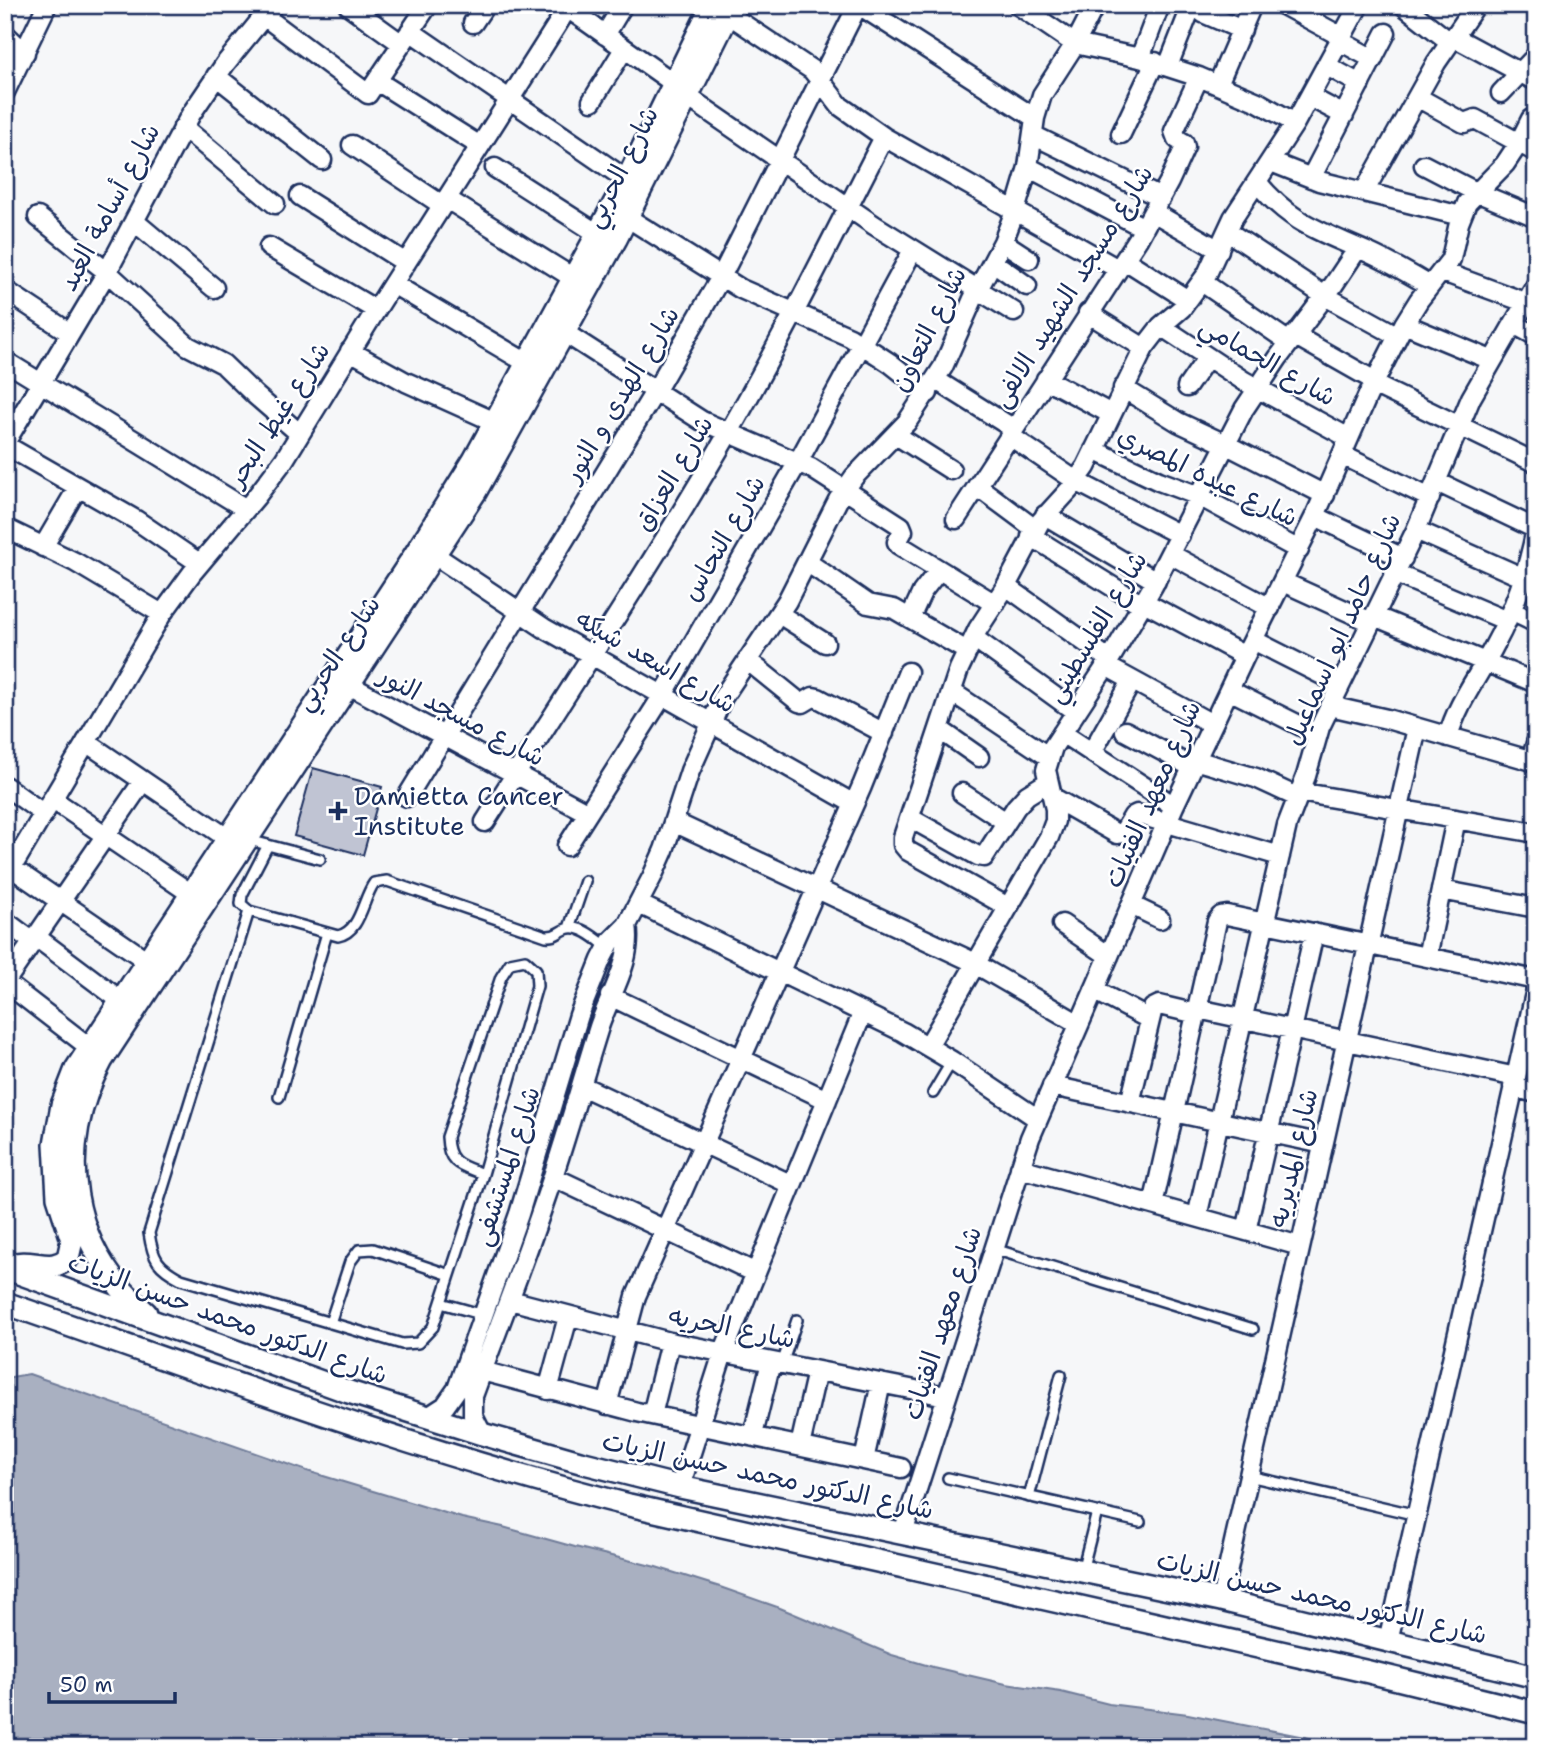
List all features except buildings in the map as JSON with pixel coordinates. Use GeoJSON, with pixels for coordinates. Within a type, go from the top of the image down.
{"type":"FeatureCollection","features":[{"type":"Feature","properties":{"kind":"street"},"geometry":{"type":"LineString","coordinates":[[5,92],[47,5]]}},
{"type":"Feature","properties":{"kind":"street"},"geometry":{"type":"LineString","coordinates":[[348,5],[509,99],[627,180]]}},
{"type":"Feature","properties":{"kind":"street"},"geometry":{"type":"LineString","coordinates":[[372,88],[428,5]]}},
{"type":"Feature","properties":{"kind":"street"},"geometry":{"type":"LineString","coordinates":[[472,23],[485,5]]}},
{"type":"Feature","properties":{"kind":"street"},"geometry":{"type":"LineString","coordinates":[[605,35],[623,5]]}},
{"type":"Feature","properties":{"kind":"street"},"geometry":{"type":"LineString","coordinates":[[858,5],[1034,126],[1153,213],[1219,250]]}},
{"type":"Feature","properties":{"kind":"street","name":"شارع الهدى و النور"},"geometry":{"type":"LineString","coordinates":[[407,797],[656,390],[721,277],[858,5]]}},
{"type":"Feature","properties":{"kind":"street"},"geometry":{"type":"LineString","coordinates":[[1018,5],[1075,44],[1154,62],[1199,76],[1295,123]]}},
{"type":"Feature","properties":{"kind":"street","name":"شارع التعاون"},"geometry":{"type":"LineString","coordinates":[[710,722],[723,697],[779,614],[845,489],[896,435],[932,387],[1003,242],[1015,211],[1028,167],[1034,126],[1048,85],[1075,44],[1095,5]]}},
{"type":"Feature","properties":{"kind":"street"},"geometry":{"type":"LineString","coordinates":[[1154,62],[1160,5]]}},
{"type":"Feature","properties":{"kind":"street"},"geometry":{"type":"LineString","coordinates":[[1218,84],[1252,5]]}},
{"type":"Feature","properties":{"kind":"street"},"geometry":{"type":"LineString","coordinates":[[1283,5],[1373,59]]}},
{"type":"Feature","properties":{"kind":"street"},"geometry":{"type":"LineString","coordinates":[[1008,907],[905,849],[902,841],[970,645],[1006,586],[1037,527],[1076,481],[1144,348],[1202,282],[1227,231],[1295,123],[1359,5]]}},
{"type":"Feature","properties":{"kind":"street"},"geometry":{"type":"LineString","coordinates":[[1403,5],[1452,39],[1528,77]]}},
{"type":"Feature","properties":{"kind":"street"},"geometry":{"type":"LineString","coordinates":[[1364,192],[1417,97],[1476,5]]}},
{"type":"Feature","properties":{"kind":"street"},"geometry":{"type":"LineString","coordinates":[[565,7],[848,207],[1014,312]]}},
{"type":"Feature","properties":{"kind":"street","name":"شارع غيط البحر"},"geometry":{"type":"LineString","coordinates":[[8,874],[162,614],[200,563],[275,473],[565,7]]}},
{"type":"Feature","properties":{"kind":"street"},"geometry":{"type":"LineString","coordinates":[[724,8],[803,63],[820,79],[844,110],[884,138],[1015,211],[1188,300]]}},
{"type":"Feature","properties":{"kind":"street","name":"شارع الحربي"},"geometry":{"type":"LineString","coordinates":[[156,1321],[114,1282],[92,1245],[82,1218],[62,1105],[71,1081],[89,1046],[190,894],[237,839],[349,685],[436,556],[503,445],[565,333],[574,292],[598,234],[681,91],[724,8]]}},
{"type":"Feature","properties":{"kind":"street"},"geometry":{"type":"LineString","coordinates":[[1121,134],[1154,62],[1197,9],[1242,30]]}},
{"type":"Feature","properties":{"kind":"street"},"geometry":{"type":"LineString","coordinates":[[269,11],[372,88],[480,146]]}},
{"type":"Feature","properties":{"kind":"street","name":"شارع أسامة العبد"},"geometry":{"type":"LineString","coordinates":[[5,444],[107,272],[183,127],[216,76],[269,11]]}},
{"type":"Feature","properties":{"kind":"street"},"geometry":{"type":"LineString","coordinates":[[1311,178],[1386,33]]}},
{"type":"Feature","properties":{"kind":"street"},"geometry":{"type":"LineString","coordinates":[[5,34],[25,53]]}},
{"type":"Feature","properties":{"kind":"street"},"geometry":{"type":"LineString","coordinates":[[592,101],[624,49]]}},
{"type":"Feature","properties":{"kind":"street"},"geometry":{"type":"LineString","coordinates":[[1501,93],[1528,77],[1536,56]]}},
{"type":"Feature","properties":{"kind":"street"},"geometry":{"type":"LineString","coordinates":[[1327,66],[1360,84]]}},
{"type":"Feature","properties":{"kind":"street"},"geometry":{"type":"LineString","coordinates":[[216,76],[323,160]]}},
{"type":"Feature","properties":{"kind":"street","name":"شارع مسجد الشهيد الالفى"},"geometry":{"type":"LineString","coordinates":[[956,519],[1153,213],[1184,150],[1184,143],[1177,139],[1174,131],[1199,76]]}},
{"type":"Feature","properties":{"kind":"street","name":"شارع الحربي"},"geometry":{"type":"LineString","coordinates":[[5,1268],[22,1262],[58,1266],[71,1253],[72,1240],[64,1222],[56,1184],[66,1132],[102,1060],[414,556],[495,422],[527,363],[628,218],[681,91]]}},
{"type":"Feature","properties":{"kind":"street"},"geometry":{"type":"LineString","coordinates":[[1310,97],[1344,115]]}},
{"type":"Feature","properties":{"kind":"street"},"geometry":{"type":"LineString","coordinates":[[1417,97],[1464,123],[1475,119],[1536,152]]}},
{"type":"Feature","properties":{"kind":"street","name":"شارع معهد الفتيات"},"geometry":{"type":"LineString","coordinates":[[903,1533],[1038,1119],[1193,763],[1299,550],[1374,382],[1401,330],[1430,286],[1443,272],[1454,252],[1461,216],[1476,192],[1500,170],[1519,143],[1531,118]]}},
{"type":"Feature","properties":{"kind":"street"},"geometry":{"type":"LineString","coordinates":[[183,127],[275,204]]}},
{"type":"Feature","properties":{"kind":"street","name":"شارع العزاق"},"geometry":{"type":"LineString","coordinates":[[485,822],[592,655],[728,433],[795,312],[884,138]]}},
{"type":"Feature","properties":{"kind":"street"},"geometry":{"type":"LineString","coordinates":[[352,145],[445,202],[574,292]]}},
{"type":"Feature","properties":{"kind":"street"},"geometry":{"type":"LineString","coordinates":[[1271,162],[1311,178],[1461,216]]}},
{"type":"Feature","properties":{"kind":"street"},"geometry":{"type":"LineString","coordinates":[[1424,165],[1476,192],[1536,217]]}},
{"type":"Feature","properties":{"kind":"street"},"geometry":{"type":"LineString","coordinates":[[1028,167],[1153,213]]}},
{"type":"Feature","properties":{"kind":"street"},"geometry":{"type":"LineString","coordinates":[[495,168],[598,234]]}},
{"type":"Feature","properties":{"kind":"street"},"geometry":{"type":"LineString","coordinates":[[1257,182],[1276,203],[1298,221],[1400,268],[1430,286]]}},
{"type":"Feature","properties":{"kind":"street"},"geometry":{"type":"LineString","coordinates":[[300,196],[406,263]]}},
{"type":"Feature","properties":{"kind":"street"},"geometry":{"type":"LineString","coordinates":[[38,217],[107,272],[184,344],[219,361],[300,434]]}},
{"type":"Feature","properties":{"kind":"street"},"geometry":{"type":"LineString","coordinates":[[628,218],[721,277],[762,299],[823,323],[863,345],[897,368],[1012,433],[1076,481],[1180,535]]}},
{"type":"Feature","properties":{"kind":"street"},"geometry":{"type":"LineString","coordinates":[[134,221],[214,288]]}},
{"type":"Feature","properties":{"kind":"street"},"geometry":{"type":"LineString","coordinates":[[1227,231],[1325,296],[1401,330],[1491,360]]}},
{"type":"Feature","properties":{"kind":"street"},"geometry":{"type":"LineString","coordinates":[[1003,242],[1029,259]]}},
{"type":"Feature","properties":{"kind":"street"},"geometry":{"type":"LineString","coordinates":[[269,247],[376,310]]}},
{"type":"Feature","properties":{"kind":"street","name":"شارع الفلسطيني"},"geometry":{"type":"LineString","coordinates":[[928,1045],[1049,837],[1055,815],[1046,769],[1049,757],[1156,581],[1225,443],[1257,389],[1358,248]]}},
{"type":"Feature","properties":{"kind":"street","name":"شارع النحاس"},"geometry":{"type":"LineString","coordinates":[[567,846],[663,695],[799,461],[913,250]]}},
{"type":"Feature","properties":{"kind":"street"},"geometry":{"type":"LineString","coordinates":[[993,262],[1027,286]]}},
{"type":"Feature","properties":{"kind":"street"},"geometry":{"type":"LineString","coordinates":[[1443,272],[1527,303]]}},
{"type":"Feature","properties":{"kind":"street"},"geometry":{"type":"LineString","coordinates":[[1202,282],[1291,339],[1536,463]]}},
{"type":"Feature","properties":{"kind":"street"},"geometry":{"type":"LineString","coordinates":[[393,284],[527,363]]}},
{"type":"Feature","properties":{"kind":"street","name":"شارع حامد ابو اسماعيل"},"geometry":{"type":"LineString","coordinates":[[1197,1217],[1280,856],[1317,733],[1416,530],[1459,426],[1491,360],[1536,285]]}},
{"type":"Feature","properties":{"kind":"street"},"geometry":{"type":"LineString","coordinates":[[5,290],[70,333]]}},
{"type":"Feature","properties":{"kind":"street"},"geometry":{"type":"LineString","coordinates":[[1088,313],[1144,348]]}},
{"type":"Feature","properties":{"kind":"street"},"geometry":{"type":"LineString","coordinates":[[1514,324],[1536,336]]}},
{"type":"Feature","properties":{"kind":"street","name":"شارع الحمامي"},"geometry":{"type":"LineString","coordinates":[[1161,326],[1257,389],[1349,438]]}},
{"type":"Feature","properties":{"kind":"street"},"geometry":{"type":"LineString","coordinates":[[565,333],[696,418],[799,461],[845,489],[901,526],[903,531],[898,544],[995,604]]}},
{"type":"Feature","properties":{"kind":"street"},"geometry":{"type":"LineString","coordinates":[[350,351],[406,382],[495,422]]}},
{"type":"Feature","properties":{"kind":"street"},"geometry":{"type":"LineString","coordinates":[[1187,387],[1207,358]]}},
{"type":"Feature","properties":{"kind":"street"},"geometry":{"type":"LineString","coordinates":[[5,361],[246,509]]}},
{"type":"Feature","properties":{"kind":"street"},"geometry":{"type":"LineString","coordinates":[[1046,379],[1111,414]]}},
{"type":"Feature","properties":{"kind":"street"},"geometry":{"type":"LineString","coordinates":[[1123,388],[1178,422],[1325,495]]}},
{"type":"Feature","properties":{"kind":"street"},"geometry":{"type":"LineString","coordinates":[[896,435],[951,470]]}},
{"type":"Feature","properties":{"kind":"street"},"geometry":{"type":"LineString","coordinates":[[5,444],[77,489],[136,520],[200,563]]}},
{"type":"Feature","properties":{"kind":"street","name":"شارع عبده المصري"},"geometry":{"type":"LineString","coordinates":[[1094,450],[1159,481],[1199,496],[1299,550]]}},
{"type":"Feature","properties":{"kind":"street"},"geometry":{"type":"LineString","coordinates":[[1342,456],[1536,529],[1532,561],[1509,616],[1486,662],[1463,698],[1448,737]]}},
{"type":"Feature","properties":{"kind":"street"},"geometry":{"type":"LineString","coordinates":[[977,486],[1143,603],[1340,684]]}},
{"type":"Feature","properties":{"kind":"street"},"geometry":{"type":"LineString","coordinates":[[43,547],[77,489]]}},
{"type":"Feature","properties":{"kind":"street"},"geometry":{"type":"LineString","coordinates":[[1315,516],[1399,566],[1509,616],[1536,624]]}},
{"type":"Feature","properties":{"kind":"street"},"geometry":{"type":"LineString","coordinates":[[1037,527],[1156,581]]}},
{"type":"Feature","properties":{"kind":"street"},"geometry":{"type":"LineString","coordinates":[[5,528],[99,575],[162,614]]}},
{"type":"Feature","properties":{"kind":"street"},"geometry":{"type":"LineString","coordinates":[[1416,530],[1524,578]]}},
{"type":"Feature","properties":{"kind":"street"},"geometry":{"type":"LineString","coordinates":[[1170,554],[1270,608]]}},
{"type":"Feature","properties":{"kind":"street","name":"شارع اسعد شبكه"},"geometry":{"type":"LineString","coordinates":[[436,556],[520,612],[592,655],[854,804]]}},
{"type":"Feature","properties":{"kind":"street"},"geometry":{"type":"LineString","coordinates":[[807,562],[868,604],[894,608],[970,645],[1076,712]]}},
{"type":"Feature","properties":{"kind":"street"},"geometry":{"type":"LineString","coordinates":[[910,618],[922,592],[939,570]]}},
{"type":"Feature","properties":{"kind":"street"},"geometry":{"type":"LineString","coordinates":[[1283,582],[1536,683]]}},
{"type":"Feature","properties":{"kind":"street"},"geometry":{"type":"LineString","coordinates":[[1006,586],[1132,681],[1212,724]]}},
{"type":"Feature","properties":{"kind":"street"},"geometry":{"type":"LineString","coordinates":[[779,614],[825,643]]}},
{"type":"Feature","properties":{"kind":"street"},"geometry":{"type":"LineString","coordinates":[[747,660],[801,703],[813,697],[818,698],[884,733]]}},
{"type":"Feature","properties":{"kind":"street"},"geometry":{"type":"LineString","coordinates":[[607,1405],[634,1302],[854,804],[908,672]]}},
{"type":"Feature","properties":{"kind":"street"},"geometry":{"type":"LineString","coordinates":[[1092,752],[1132,681]]}},
{"type":"Feature","properties":{"kind":"street","name":"شارع مسجد النور"},"geometry":{"type":"LineString","coordinates":[[349,685],[588,813]]}},
{"type":"Feature","properties":{"kind":"street"},"geometry":{"type":"LineString","coordinates":[[1229,690],[1317,733]]}},
{"type":"Feature","properties":{"kind":"street"},"geometry":{"type":"LineString","coordinates":[[952,692],[1049,757]]}},
{"type":"Feature","properties":{"kind":"street"},"geometry":{"type":"LineString","coordinates":[[1330,706],[1364,713],[1533,762],[1536,743]]}},
{"type":"Feature","properties":{"kind":"street","name":"شارع المستشفى"},"geometry":{"type":"LineString","coordinates":[[428,1417],[440,1410],[454,1395],[541,1146],[582,1008],[607,947],[627,925],[659,864],[690,771],[710,722]]}},
{"type":"Feature","properties":{"kind":"street","name":"شارع المديريه"},"geometry":{"type":"LineString","coordinates":[[1221,1600],[1417,728]]}},
{"type":"Feature","properties":{"kind":"street"},"geometry":{"type":"LineString","coordinates":[[939,729],[979,757]]}},
{"type":"Feature","properties":{"kind":"street"},"geometry":{"type":"LineString","coordinates":[[1125,731],[1193,763],[1256,779],[1298,795],[1536,833]]}},
{"type":"Feature","properties":{"kind":"street"},"geometry":{"type":"LineString","coordinates":[[1062,733],[1174,806]]}},
{"type":"Feature","properties":{"kind":"street"},"geometry":{"type":"LineString","coordinates":[[86,742],[237,839]]}},
{"type":"Feature","properties":{"kind":"street"},"geometry":{"type":"LineString","coordinates":[[89,1046],[5,982],[143,781]]}},
{"type":"Feature","properties":{"kind":"street"},"geometry":{"type":"LineString","coordinates":[[5,786],[106,836],[190,894]]}},
{"type":"Feature","properties":{"kind":"street"},"geometry":{"type":"LineString","coordinates":[[910,818],[981,857],[987,855],[1021,800],[1051,790],[1117,834],[1125,832],[1135,814],[1280,856]]}},
{"type":"Feature","properties":{"kind":"street"},"geometry":{"type":"LineString","coordinates":[[962,793],[1006,822]]}},
{"type":"Feature","properties":{"kind":"street"},"geometry":{"type":"LineString","coordinates":[[1427,957],[1456,819]]}},
{"type":"Feature","properties":{"kind":"street"},"geometry":{"type":"LineString","coordinates":[[674,822],[976,963],[1079,1024]]}},
{"type":"Feature","properties":{"kind":"street"},"geometry":{"type":"LineString","coordinates":[[8,874],[61,901],[146,960]]}},
{"type":"Feature","properties":{"kind":"street"},"geometry":{"type":"LineString","coordinates":[[1441,890],[1536,908]]}},
{"type":"Feature","properties":{"kind":"street"},"geometry":{"type":"LineString","coordinates":[[639,904],[928,1045],[1038,1119]]}},
{"type":"Feature","properties":{"kind":"street"},"geometry":{"type":"LineString","coordinates":[[1131,905],[1160,919]]}},
{"type":"Feature","properties":{"kind":"street"},"geometry":{"type":"LineString","coordinates":[[1153,1205],[1219,918],[1227,915],[1536,980]]}},
{"type":"Feature","properties":{"kind":"street"},"geometry":{"type":"LineString","coordinates":[[5,921],[35,939],[120,1000]]}},
{"type":"Feature","properties":{"kind":"street"},"geometry":{"type":"LineString","coordinates":[[1062,924],[1109,956]]}},
{"type":"Feature","properties":{"kind":"street","name":"شارع المستشفى"},"geometry":{"type":"LineString","coordinates":[[482,1434],[475,1422],[472,1402],[553,1177],[610,996],[626,955],[627,925]]}},
{"type":"Feature","properties":{"kind":"street"},"geometry":{"type":"LineString","coordinates":[[1246,1231],[1314,933]]}},
{"type":"Feature","properties":{"kind":"street"},"geometry":{"type":"LineString","coordinates":[[1388,1641],[1536,989]]}},
{"type":"Feature","properties":{"kind":"street"},"geometry":{"type":"LineString","coordinates":[[1094,990],[1149,1019]]}},
{"type":"Feature","properties":{"kind":"street"},"geometry":{"type":"LineString","coordinates":[[610,996],[827,1100]]}},
{"type":"Feature","properties":{"kind":"street"},"geometry":{"type":"LineString","coordinates":[[1130,1103],[1149,1019],[1152,1009],[1157,1005],[1243,1018],[1346,1041],[1515,1082],[1536,1093]]}},
{"type":"Feature","properties":{"kind":"street"},"geometry":{"type":"LineString","coordinates":[[680,1487],[723,1353],[863,1012]]}},
{"type":"Feature","properties":{"kind":"street"},"geometry":{"type":"LineString","coordinates":[[582,1086],[792,1185]]}},
{"type":"Feature","properties":{"kind":"street"},"geometry":{"type":"LineString","coordinates":[[1052,1086],[1323,1144]]}},
{"type":"Feature","properties":{"kind":"street"},"geometry":{"type":"LineString","coordinates":[[1020,1168],[1300,1246]]}},
{"type":"Feature","properties":{"kind":"street"},"geometry":{"type":"LineString","coordinates":[[553,1177],[757,1273]]}},
{"type":"Feature","properties":{"kind":"street","name":"شارع الدكتور محمد حسن الزيات"},"geometry":{"type":"LineString","coordinates":[[5,1268],[349,1392],[482,1434],[680,1487],[1221,1600],[1536,1676]]}},
{"type":"Feature","properties":{"kind":"street","name":"شارع الحريه"},"geometry":{"type":"LineString","coordinates":[[510,1300],[670,1342],[946,1396]]}},
{"type":"Feature","properties":{"kind":"street"},"geometry":{"type":"LineString","coordinates":[[5,1303],[349,1423],[549,1484],[643,1508],[1356,1669],[1536,1713]]}},
{"type":"Feature","properties":{"kind":"street"},"geometry":{"type":"LineString","coordinates":[[484,1315],[502,1321]]}},
{"type":"Feature","properties":{"kind":"street"},"geometry":{"type":"LineString","coordinates":[[548,1390],[568,1317]]}},
{"type":"Feature","properties":{"kind":"street"},"geometry":{"type":"LineString","coordinates":[[652,1415],[670,1342]]}},
{"type":"Feature","properties":{"kind":"street"},"geometry":{"type":"LineString","coordinates":[[753,1435],[776,1363]]}},
{"type":"Feature","properties":{"kind":"street"},"geometry":{"type":"LineString","coordinates":[[482,1371],[607,1405],[901,1468]]}},
{"type":"Feature","properties":{"kind":"street"},"geometry":{"type":"LineString","coordinates":[[800,1446],[817,1371]]}},
{"type":"Feature","properties":{"kind":"street"},"geometry":{"type":"LineString","coordinates":[[863,1460],[881,1383]]}},
{"type":"Feature","properties":{"kind":"lane"},"geometry":{"type":"LineString","coordinates":[[237,839],[320,859]]}},
{"type":"Feature","properties":{"kind":"lane"},"geometry":{"type":"LineString","coordinates":[[268,845],[242,895],[241,904],[249,911],[338,936],[348,934],[355,926],[366,894],[374,883],[387,881],[546,936],[556,936],[569,928],[585,880]]}},
{"type":"Feature","properties":{"kind":"lane"},"geometry":{"type":"LineString","coordinates":[[249,911],[149,1233],[152,1253],[163,1270],[181,1279],[402,1344],[418,1343],[433,1327],[483,1174],[537,986],[536,970],[525,960],[510,963],[502,977],[447,1137],[447,1152],[456,1164],[483,1174]]}},
{"type":"Feature","properties":{"kind":"lane"},"geometry":{"type":"LineString","coordinates":[[569,928],[588,934],[607,947]]}},
{"type":"Feature","properties":{"kind":"lane"},"geometry":{"type":"LineString","coordinates":[[279,1097],[327,933]]}},
{"type":"Feature","properties":{"kind":"lane"},"geometry":{"type":"LineString","coordinates":[[933,1093],[952,1061]]}},
{"type":"Feature","properties":{"kind":"lane"},"geometry":{"type":"LineString","coordinates":[[330,1323],[350,1262],[359,1250],[373,1249],[450,1275]]}},
{"type":"Feature","properties":{"kind":"lane"},"geometry":{"type":"LineString","coordinates":[[994,1249],[1253,1329]]}},
{"type":"Feature","properties":{"kind":"lane"},"geometry":{"type":"LineString","coordinates":[[440,1303],[484,1315]]}},
{"type":"Feature","properties":{"kind":"lane"},"geometry":{"type":"LineString","coordinates":[[776,1363],[797,1320]]}},
{"type":"Feature","properties":{"kind":"lane"},"geometry":{"type":"LineString","coordinates":[[1029,1497],[1061,1375]]}},
{"type":"Feature","properties":{"kind":"lane"},"geometry":{"type":"LineString","coordinates":[[1249,1476],[1417,1515]]}},
{"type":"Feature","properties":{"kind":"lane"},"geometry":{"type":"LineString","coordinates":[[948,1478],[1140,1522]]}},
{"type":"Feature","properties":{"kind":"lane"},"geometry":{"type":"LineString","coordinates":[[1082,1571],[1097,1512]]}},
{"type":"Feature","properties":{"kind":"water"},"geometry":{"type":"Polygon","coordinates":[[[29,1374],[307,1471],[462,1518],[656,1567],[720,1587],[780,1608],[892,1655],[933,1667],[1109,1704],[1188,1714],[1355,1747],[5,1747],[5,1378],[29,1374]]]}},
{"type":"Feature","properties":{"kind":"place","name":"Damietta Cancer Institute"},"geometry":{"type":"Point","coordinates":[338,811]}}]}
